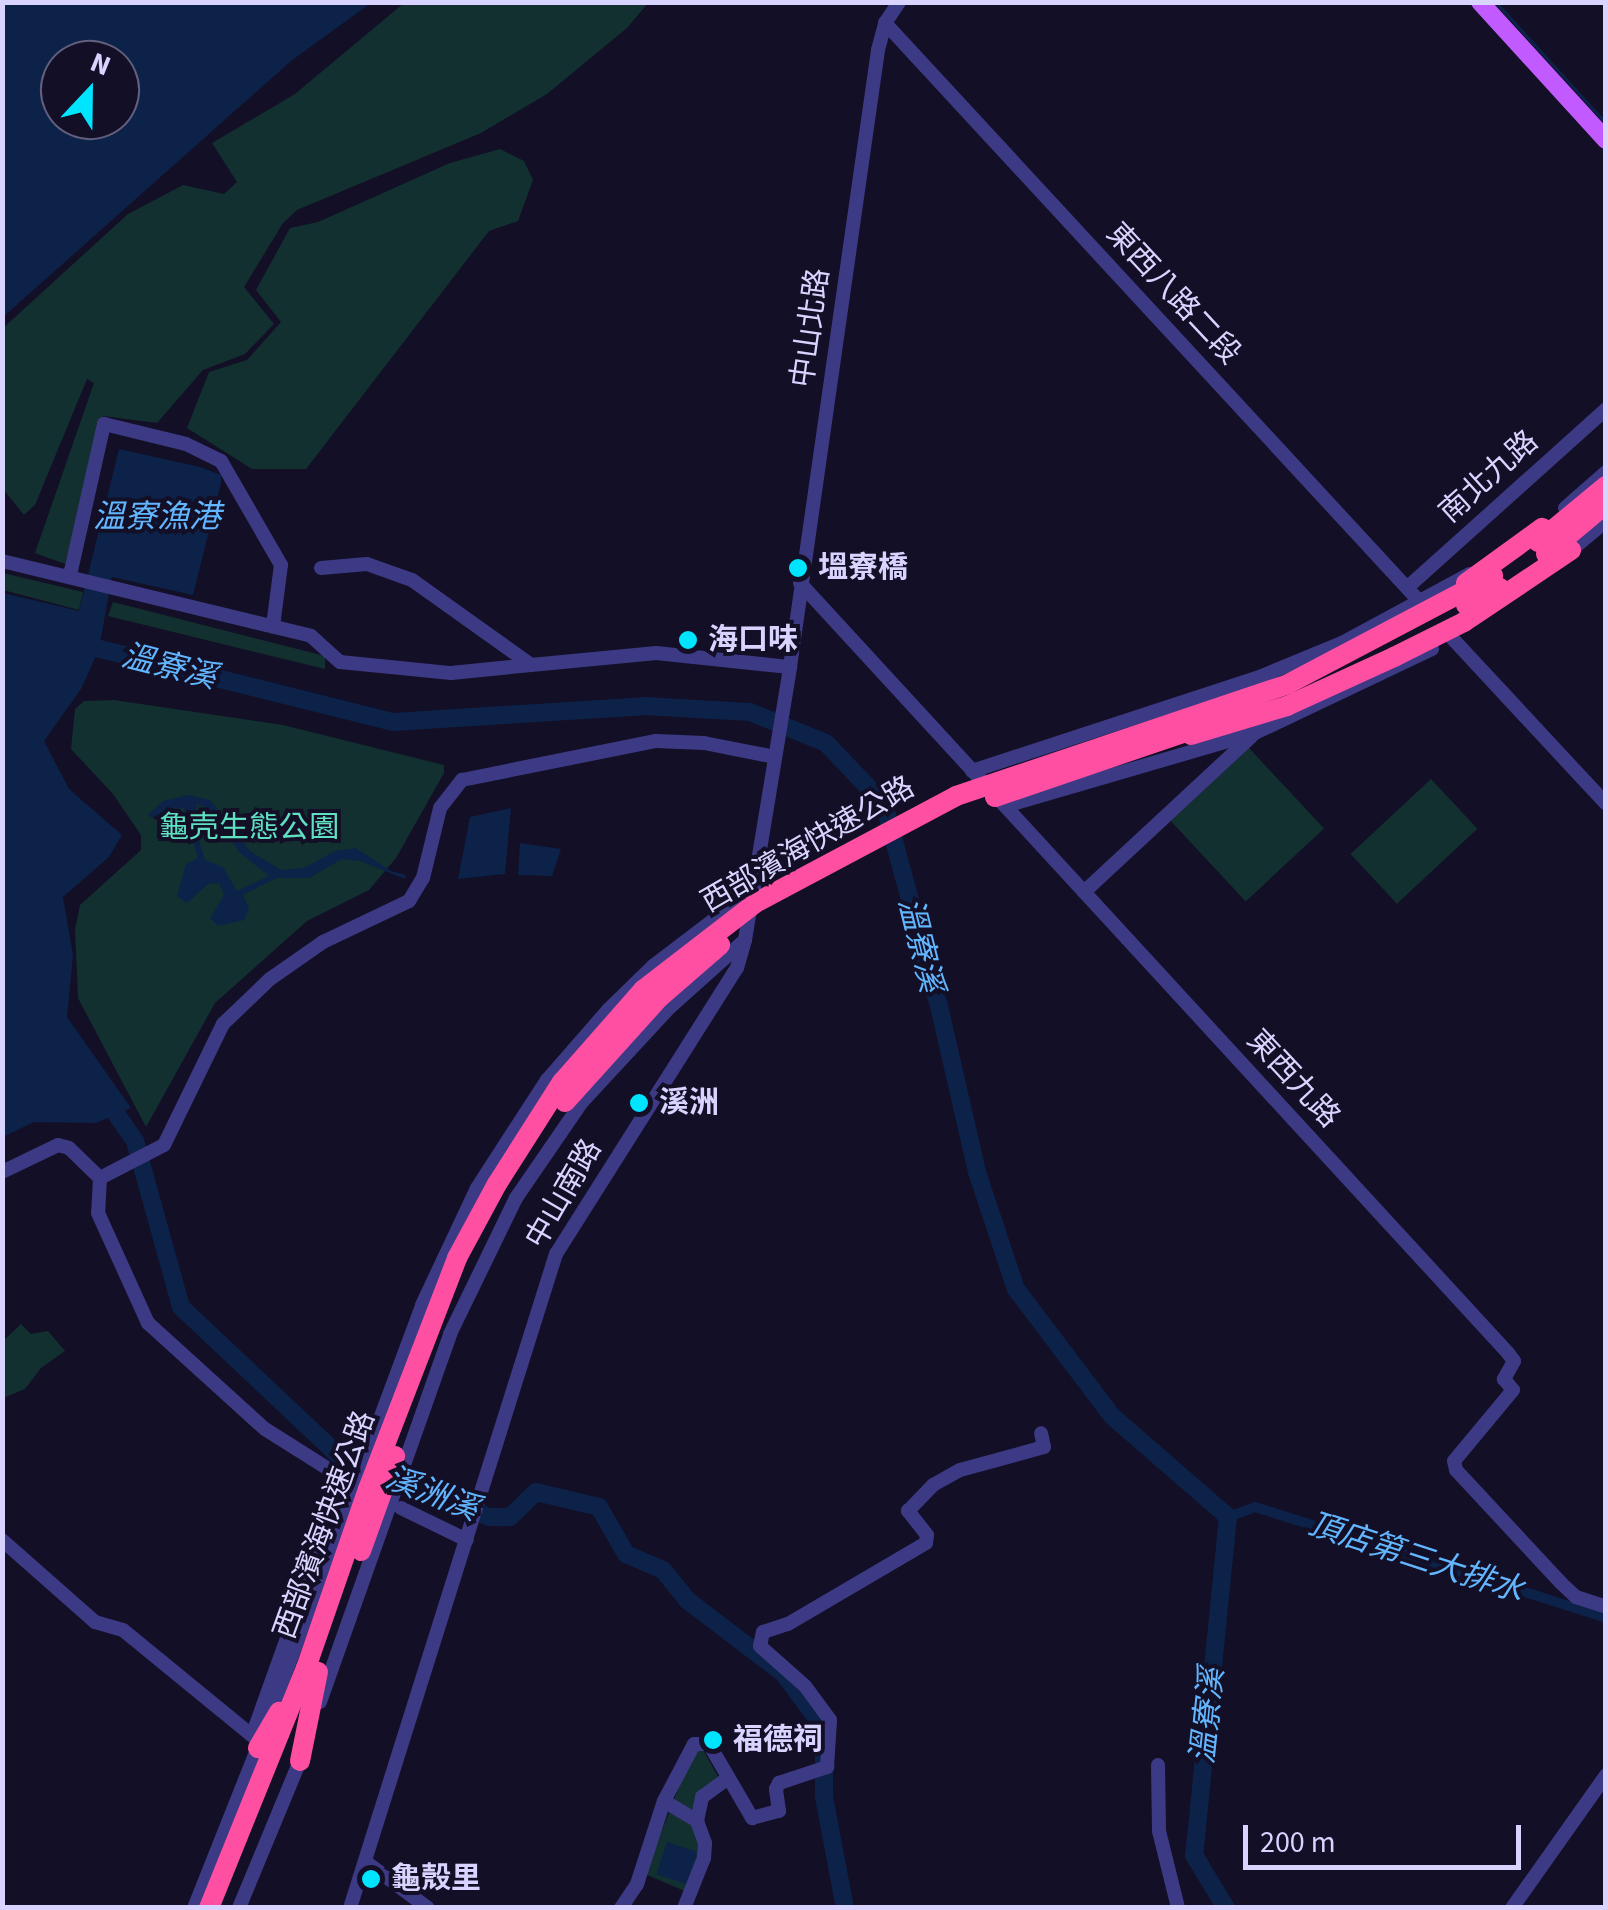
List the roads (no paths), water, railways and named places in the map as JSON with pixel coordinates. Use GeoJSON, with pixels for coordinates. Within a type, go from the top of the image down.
{"type":"FeatureCollection","features":[{"type":"Feature","properties":{"kind":"highway","name":"西部濱海快速公路"},"geometry":{"type":"LineString","coordinates":[[1496,582],[1606,486]]}},
{"type":"Feature","properties":{"kind":"highway","name":"西部濱海快速公路"},"geometry":{"type":"LineString","coordinates":[[224,1908],[312,1670],[368,1490],[457,1258],[497,1184],[562,1082],[643,990],[758,902],[868,840],[956,796],[1139,743],[1288,684],[1496,582],[1606,504]]}},
{"type":"Feature","properties":{"kind":"highway"},"geometry":{"type":"LineString","coordinates":[[1139,743],[1313,663],[1463,585],[1542,528]]}},
{"type":"Feature","properties":{"kind":"highway"},"geometry":{"type":"LineString","coordinates":[[1139,743],[1288,706],[1464,622],[1571,550]]}},
{"type":"Feature","properties":{"kind":"highway"},"geometry":{"type":"LineString","coordinates":[[255,1740],[312,1670]]}},
{"type":"Feature","properties":{"kind":"highway"},"geometry":{"type":"LineString","coordinates":[[300,1761],[312,1670]]}},
{"type":"Feature","properties":{"kind":"highway","name":"西部濱海快速公路"},"geometry":{"type":"LineString","coordinates":[[209,1908],[312,1670]]}},
{"type":"Feature","properties":{"kind":"main road"},"geometry":{"type":"LineString","coordinates":[[1480,2],[1606,140]]}},
{"type":"Feature","properties":{"kind":"street","name":"中山北路"},"geometry":{"type":"LineString","coordinates":[[775,757],[885,22],[899,2]]}},
{"type":"Feature","properties":{"kind":"street","name":"東西八路二段"},"geometry":{"type":"LineString","coordinates":[[885,22],[1421,603]]}},
{"type":"Feature","properties":{"kind":"street","name":"南北九路"},"geometry":{"type":"LineString","coordinates":[[1409,586],[1606,408]]}},
{"type":"Feature","properties":{"kind":"street"},"geometry":{"type":"LineString","coordinates":[[70,575],[104,424],[186,444],[221,461],[281,565],[273,626]]}},
{"type":"Feature","properties":{"kind":"street"},"geometry":{"type":"LineString","coordinates":[[972,770],[1212,695],[1344,642],[1421,603],[1542,528],[1606,472]]}},
{"type":"Feature","properties":{"kind":"street"},"geometry":{"type":"LineString","coordinates":[[1006,806],[1255,733],[1452,638],[1606,522]]}},
{"type":"Feature","properties":{"kind":"street"},"geometry":{"type":"LineString","coordinates":[[2,561],[311,636],[340,662],[388,669],[481,672],[656,653],[790,666]]}},
{"type":"Feature","properties":{"kind":"street"},"geometry":{"type":"LineString","coordinates":[[322,568],[367,564],[412,580],[531,665]]}},
{"type":"Feature","properties":{"kind":"street","name":"東西九路"},"geometry":{"type":"LineString","coordinates":[[800,583],[1508,1352],[1514,1360],[1504,1379],[1513,1390],[1454,1461],[1456,1470],[1576,1596],[1606,1607]]}},
{"type":"Feature","properties":{"kind":"street"},"geometry":{"type":"LineString","coordinates":[[1452,638],[1606,804]]}},
{"type":"Feature","properties":{"kind":"street"},"geometry":{"type":"LineString","coordinates":[[1084,892],[1255,733]]}},
{"type":"Feature","properties":{"kind":"street"},"geometry":{"type":"LineString","coordinates":[[100,1178],[164,1145],[223,1024],[270,979],[323,942],[409,901],[423,878],[440,808],[462,780],[656,742],[704,743],[775,757]]}},
{"type":"Feature","properties":{"kind":"street","name":"中山南路"},"geometry":{"type":"LineString","coordinates":[[467,1540],[556,1254],[736,968],[745,940],[775,757]]}},
{"type":"Feature","properties":{"kind":"street"},"geometry":{"type":"LineString","coordinates":[[255,1740],[444,1252],[476,1188],[529,1106],[608,1009],[653,966],[754,889]]}},
{"type":"Feature","properties":{"kind":"street"},"geometry":{"type":"LineString","coordinates":[[239,1908],[300,1761],[395,1504],[406,1458],[450,1334],[516,1198],[582,1102],[669,1008],[745,940]]}},
{"type":"Feature","properties":{"kind":"street"},"geometry":{"type":"LineString","coordinates":[[2,1172],[58,1145],[69,1148],[100,1178]]}},
{"type":"Feature","properties":{"kind":"street"},"geometry":{"type":"LineString","coordinates":[[100,1178],[98,1212],[148,1323],[265,1430],[344,1478],[194,1908]]}},
{"type":"Feature","properties":{"kind":"street"},"geometry":{"type":"LineString","coordinates":[[621,1908],[637,1884],[664,1801],[694,1744],[708,1744],[752,1818],[778,1811],[779,1782],[828,1767],[830,1720],[806,1686],[760,1646],[763,1632],[788,1624],[926,1543],[927,1535],[908,1511],[933,1485],[960,1470],[1044,1447],[1042,1433]]}},
{"type":"Feature","properties":{"kind":"street"},"geometry":{"type":"LineString","coordinates":[[350,1908],[467,1540],[395,1504]]}},
{"type":"Feature","properties":{"kind":"street"},"geometry":{"type":"LineString","coordinates":[[2,1540],[95,1622],[123,1630],[255,1740]]}},
{"type":"Feature","properties":{"kind":"street"},"geometry":{"type":"LineString","coordinates":[[1158,1765],[1159,1831],[1178,1908]]}},
{"type":"Feature","properties":{"kind":"street"},"geometry":{"type":"LineString","coordinates":[[1512,1908],[1606,1774]]}},
{"type":"Feature","properties":{"kind":"street"},"geometry":{"type":"LineString","coordinates":[[684,1908],[704,1858],[705,1843],[697,1821],[702,1797],[727,1779]]}},
{"type":"Feature","properties":{"kind":"street"},"geometry":{"type":"LineString","coordinates":[[664,1801],[697,1821]]}},
{"type":"Feature","properties":{"kind":"street"},"geometry":{"type":"LineString","coordinates":[[366,1862],[428,1908]]}},
{"type":"Feature","properties":{"kind":"water"},"geometry":{"type":"Polygon","coordinates":[[[3,2],[371,2],[291,61],[3,317],[3,2]]]}},
{"type":"Feature","properties":{"kind":"water","name":"溫寮漁港"},"geometry":{"type":"Polygon","coordinates":[[[119,449],[221,475],[193,595],[112,577],[99,649],[81,689],[44,741],[69,789],[122,835],[109,857],[63,897],[73,955],[67,1017],[131,1108],[96,1123],[34,1122],[3,1137],[3,593],[79,611],[119,449]]]}},
{"type":"Feature","properties":{"kind":"water"},"geometry":{"type":"Polygon","coordinates":[[[189,795],[210,800],[250,851],[281,870],[304,868],[335,851],[356,848],[391,871],[406,875],[405,879],[360,861],[342,859],[309,878],[276,878],[243,895],[249,909],[244,920],[218,926],[210,918],[224,895],[219,883],[208,884],[187,903],[177,896],[186,864],[198,858],[184,808],[168,809],[152,818],[148,815],[163,801],[189,795]],[[197,804],[194,824],[205,860],[223,867],[237,891],[269,876],[240,853],[207,808],[197,804]]]}},
{"type":"Feature","properties":{"kind":"water"},"geometry":{"type":"Polygon","coordinates":[[[511,808],[505,874],[458,879],[470,817],[511,808]]]}},
{"type":"Feature","properties":{"kind":"water"},"geometry":{"type":"Polygon","coordinates":[[[520,843],[561,849],[552,876],[518,875],[520,843]]]}},
{"type":"Feature","properties":{"kind":"water"},"geometry":{"type":"Polygon","coordinates":[[[667,1842],[697,1852],[687,1884],[656,1874],[667,1842]]]}},
{"type":"Feature","properties":{"kind":"waterway"},"geometry":{"type":"LineString","coordinates":[[1496,2],[1606,123]]}},
{"type":"Feature","properties":{"kind":"waterway","name":"溫寮溪"},"geometry":{"type":"LineString","coordinates":[[80,644],[393,722],[644,706],[750,712],[826,743],[884,804],[939,1006],[977,1172],[1016,1289],[1112,1416],[1228,1517],[1194,1855],[1226,1908]]}},
{"type":"Feature","properties":{"kind":"waterway","name":"溪洲溪"},"geometry":{"type":"LineString","coordinates":[[103,1095],[135,1141],[181,1307],[350,1466],[411,1482],[489,1517],[510,1517],[536,1492],[599,1507],[626,1554],[663,1570],[687,1600],[784,1674],[824,1728],[824,1797],[845,1908]]}},
{"type":"Feature","properties":{"kind":"waterway","name":"頂店第三大排水"},"geometry":{"type":"LineString","coordinates":[[1228,1517],[1255,1507],[1606,1618]]}},
{"type":"Feature","properties":{"kind":"place","name":"塭寮橋"},"geometry":{"type":"Point","coordinates":[798,568]}},
{"type":"Feature","properties":{"kind":"place","name":"海口味"},"geometry":{"type":"Point","coordinates":[688,640]}},
{"type":"Feature","properties":{"kind":"place","name":"溪洲"},"geometry":{"type":"Point","coordinates":[639,1103]}},
{"type":"Feature","properties":{"kind":"place","name":"福德祠"},"geometry":{"type":"Point","coordinates":[713,1740]}},
{"type":"Feature","properties":{"kind":"place","name":"龜殼里"},"geometry":{"type":"Point","coordinates":[371,1879]}},
{"type":"Feature","properties":{"kind":"park label","name":"龜壳生態公園"},"geometry":{"type":"Point","coordinates":[249,828]}}]}
